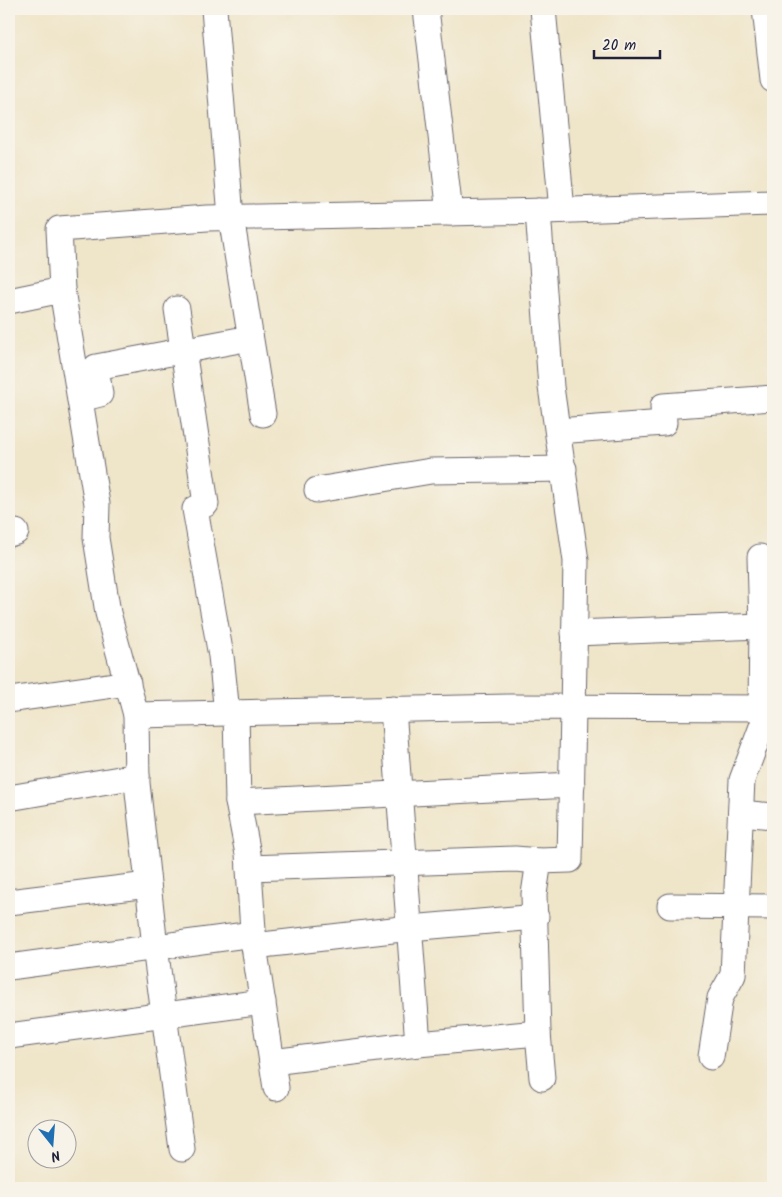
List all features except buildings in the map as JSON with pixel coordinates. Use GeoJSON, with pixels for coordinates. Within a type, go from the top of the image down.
{"type":"FeatureCollection","features":[{"type":"Feature","properties":{"kind":"street"},"geometry":{"type":"LineString","coordinates":[[214,9],[231,217],[263,414]]}},
{"type":"Feature","properties":{"kind":"street"},"geometry":{"type":"LineString","coordinates":[[426,9],[450,213]]}},
{"type":"Feature","properties":{"kind":"street"},"geometry":{"type":"LineString","coordinates":[[249,868],[404,862],[570,860],[576,561],[551,387],[550,211],[543,9]]}},
{"type":"Feature","properties":{"kind":"street"},"geometry":{"type":"LineString","coordinates":[[765,9],[773,80]]}},
{"type":"Feature","properties":{"kind":"street"},"geometry":{"type":"LineString","coordinates":[[182,1149],[148,884],[137,776],[136,715],[107,604],[96,538],[97,504],[62,290],[59,229],[231,217],[550,211],[773,203]]}},
{"type":"Feature","properties":{"kind":"street"},"geometry":{"type":"LineString","coordinates":[[9,301],[62,290]]}},
{"type":"Feature","properties":{"kind":"street"},"geometry":{"type":"LineString","coordinates":[[177,309],[206,504],[195,509],[231,713],[238,802],[248,854],[253,940],[276,1088]]}},
{"type":"Feature","properties":{"kind":"street"},"geometry":{"type":"LineString","coordinates":[[80,399],[100,394],[96,367],[250,338]]}},
{"type":"Feature","properties":{"kind":"street"},"geometry":{"type":"LineString","coordinates":[[558,431],[664,423],[663,406],[773,398]]}},
{"type":"Feature","properties":{"kind":"street"},"geometry":{"type":"LineString","coordinates":[[317,490],[431,471],[564,469]]}},
{"type":"Feature","properties":{"kind":"street"},"geometry":{"type":"LineString","coordinates":[[711,1057],[720,998],[733,975],[742,780],[767,715],[760,557]]}},
{"type":"Feature","properties":{"kind":"street"},"geometry":{"type":"LineString","coordinates":[[574,633],[762,626]]}},
{"type":"Feature","properties":{"kind":"street"},"geometry":{"type":"LineString","coordinates":[[9,700],[128,683]]}},
{"type":"Feature","properties":{"kind":"street"},"geometry":{"type":"LineString","coordinates":[[136,715],[509,707],[767,715]]}},
{"type":"Feature","properties":{"kind":"street"},"geometry":{"type":"LineString","coordinates":[[393,709],[418,1044]]}},
{"type":"Feature","properties":{"kind":"street"},"geometry":{"type":"LineString","coordinates":[[9,798],[137,776]]}},
{"type":"Feature","properties":{"kind":"street"},"geometry":{"type":"LineString","coordinates":[[238,802],[572,785]]}},
{"type":"Feature","properties":{"kind":"street"},"geometry":{"type":"LineString","coordinates":[[740,813],[773,816]]}},
{"type":"Feature","properties":{"kind":"street"},"geometry":{"type":"LineString","coordinates":[[539,861],[534,894],[538,1033],[542,1078]]}},
{"type":"Feature","properties":{"kind":"street"},"geometry":{"type":"LineString","coordinates":[[9,902],[148,884]]}},
{"type":"Feature","properties":{"kind":"street"},"geometry":{"type":"LineString","coordinates":[[670,906],[773,906]]}},
{"type":"Feature","properties":{"kind":"street"},"geometry":{"type":"LineString","coordinates":[[9,967],[156,947],[536,917]]}},
{"type":"Feature","properties":{"kind":"street"},"geometry":{"type":"LineString","coordinates":[[9,1036],[263,1002]]}},
{"type":"Feature","properties":{"kind":"street"},"geometry":{"type":"LineString","coordinates":[[272,1062],[418,1044],[538,1033]]}}]}
